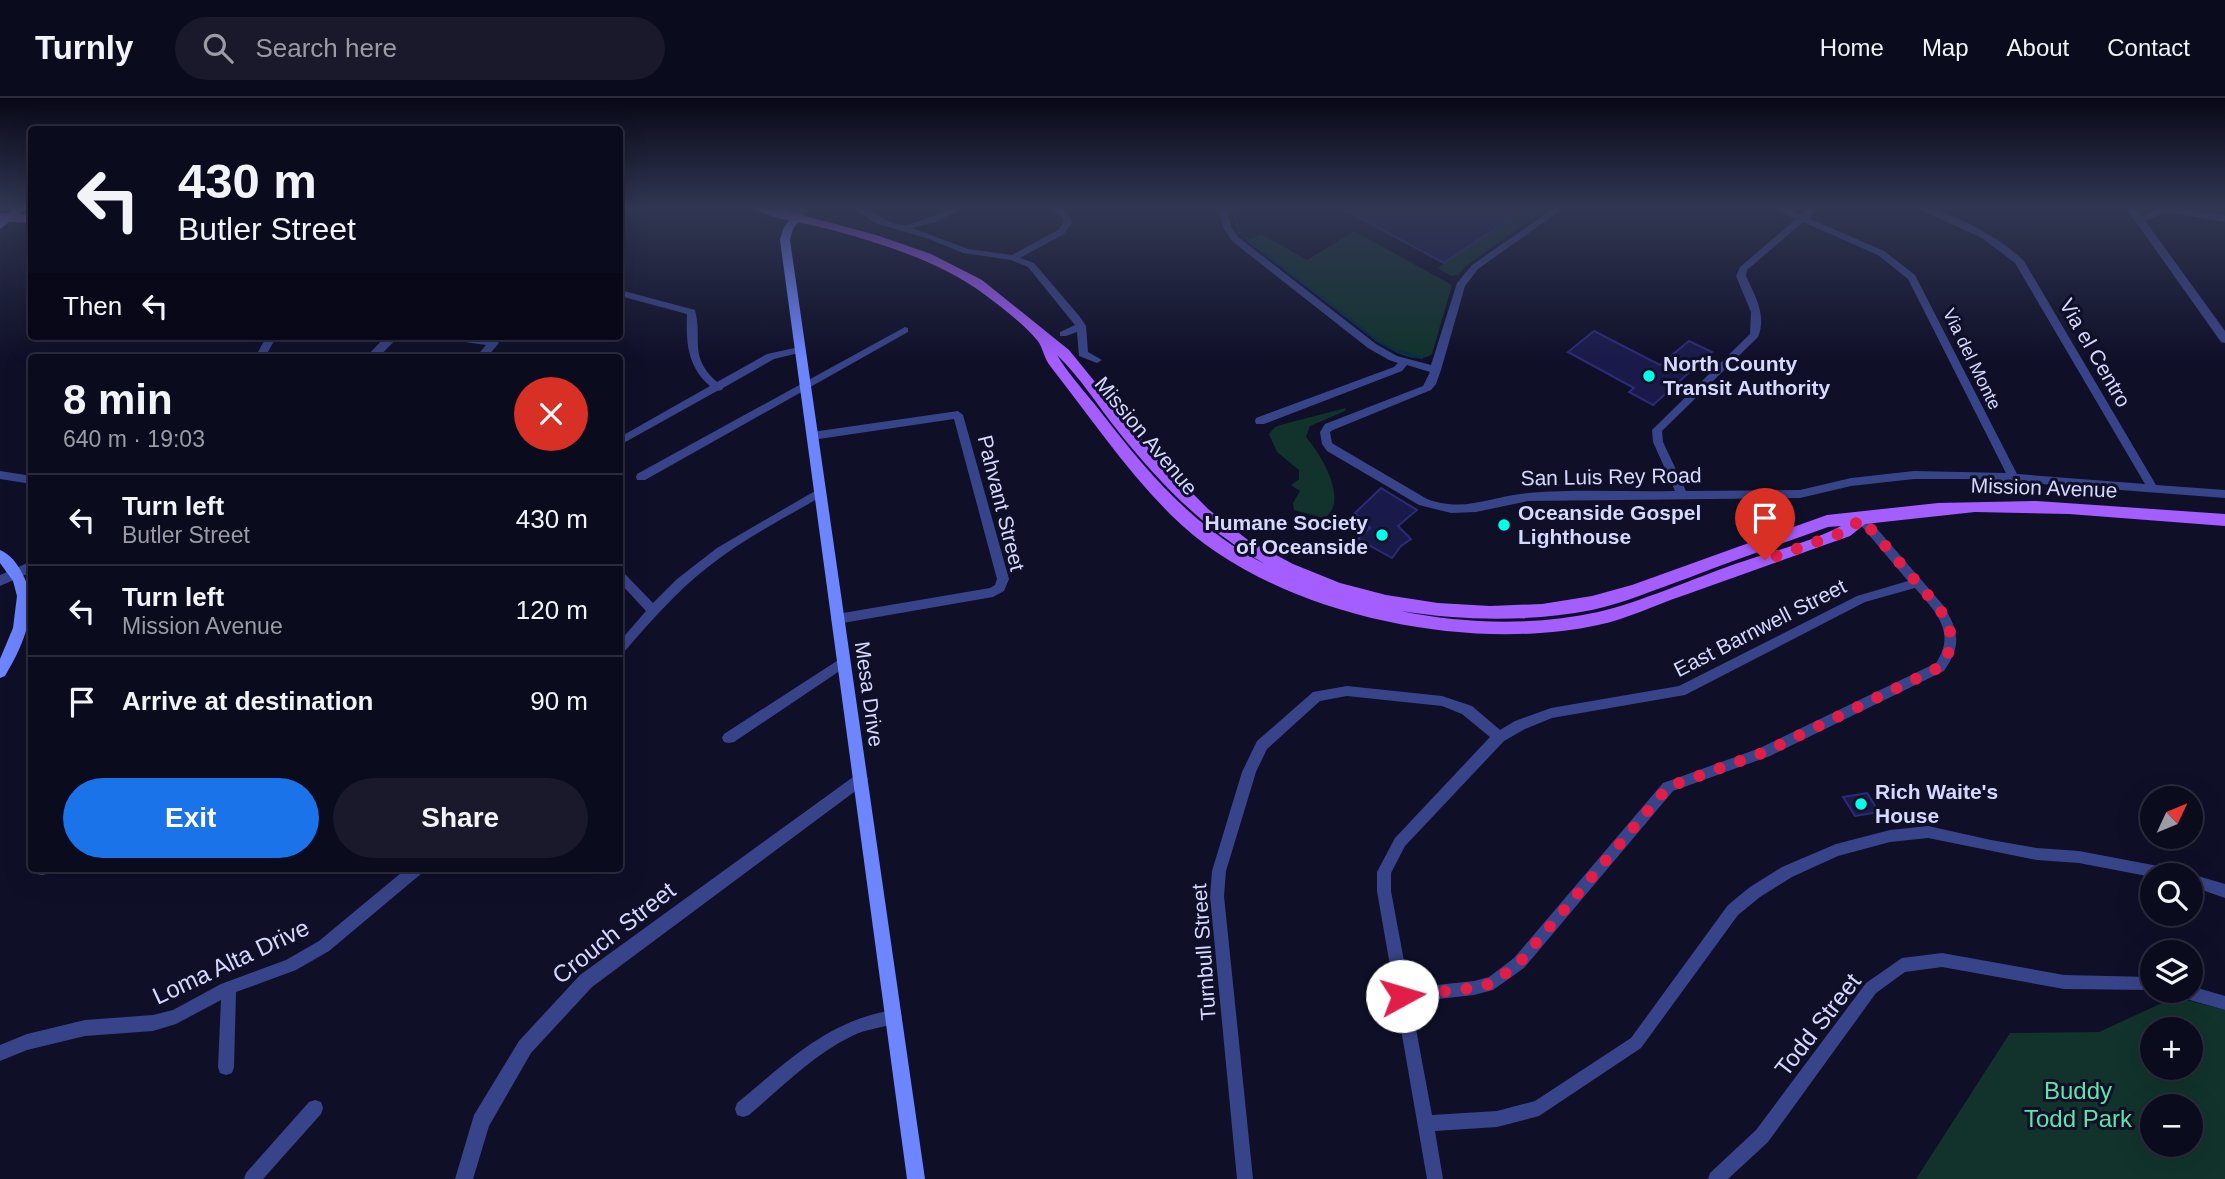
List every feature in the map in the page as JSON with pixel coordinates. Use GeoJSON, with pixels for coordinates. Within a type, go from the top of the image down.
{"type":"FeatureCollection","features":[{"type":"Feature","properties":{"kind":"main road","name":"Mesa Drive"},"geometry":{"type":"LineString","coordinates":[[787,258],[916,1179]]}},
{"type":"Feature","properties":{"kind":"main road","name":"Mission Avenue"},"geometry":{"type":"LineString","coordinates":[[928,258],[947,266],[1005,302],[1045,341],[1051,358],[1156,488],[1200,531],[1234,556],[1262,570],[1340,603],[1385,616],[1464,628],[1559,625],[1600,618],[1844,532],[1862,519],[1910,511],[1988,506],[2225,520]]}},
{"type":"Feature","properties":{"kind":"main road"},"geometry":{"type":"LineString","coordinates":[[0,555],[16,573],[23,586],[22,622],[10,656],[0,672]]}},
{"type":"Feature","properties":{"kind":"street"},"geometry":{"type":"LineString","coordinates":[[1014,258],[1031,265],[1039,272],[1081,326],[1083,354],[1097,360]]}},
{"type":"Feature","properties":{"kind":"street"},"geometry":{"type":"LineString","coordinates":[[1260,258],[1372,346],[1405,361],[1436,370],[1460,285],[1475,267],[1487,258]]}},
{"type":"Feature","properties":{"kind":"street"},"geometry":{"type":"LineString","coordinates":[[1682,495],[1658,442],[1657,430],[1755,335],[1759,321],[1741,276],[1743,269],[1755,258]]}},
{"type":"Feature","properties":{"kind":"street","name":"Via del Monte"},"geometry":{"type":"LineString","coordinates":[[1887,258],[1912,277],[2014,479]]}},
{"type":"Feature","properties":{"kind":"street","name":"Via el Centro"},"geometry":{"type":"LineString","coordinates":[[2017,258],[2153,489]]}},
{"type":"Feature","properties":{"kind":"street"},"geometry":{"type":"LineString","coordinates":[[2166,258],[2225,339]]}},
{"type":"Feature","properties":{"kind":"street"},"geometry":{"type":"LineString","coordinates":[[623,294],[692,312],[695,364],[718,388]]}},
{"type":"Feature","properties":{"kind":"street"},"geometry":{"type":"LineString","coordinates":[[1063,334],[1081,326]]}},
{"type":"Feature","properties":{"kind":"street"},"geometry":{"type":"LineString","coordinates":[[641,477],[905,330]]}},
{"type":"Feature","properties":{"kind":"street"},"geometry":{"type":"LineString","coordinates":[[375,354],[389,340]]}},
{"type":"Feature","properties":{"kind":"street"},"geometry":{"type":"LineString","coordinates":[[472,340],[494,343],[484,354]]}},
{"type":"Feature","properties":{"kind":"street"},"geometry":{"type":"LineString","coordinates":[[623,439],[771,356],[799,350]]}},
{"type":"Feature","properties":{"kind":"street"},"geometry":{"type":"LineString","coordinates":[[1260,421],[1398,369],[1405,361]]}},
{"type":"Feature","properties":{"kind":"street","name":"San Luis Rey Road"},"geometry":{"type":"LineString","coordinates":[[1436,370],[1427,388],[1329,427],[1325,432],[1327,444],[1439,509],[1475,509],[1505,499],[1528,497],[1800,494],[1861,481],[1914,475],[2014,479],[2225,494]]}},
{"type":"Feature","properties":{"kind":"street","name":"Pahvant Street"},"geometry":{"type":"LineString","coordinates":[[812,436],[955,414],[961,420],[1003,579],[1000,587],[993,592],[837,619]]}},
{"type":"Feature","properties":{"kind":"street"},"geometry":{"type":"LineString","coordinates":[[0,475],[28,479]]}},
{"type":"Feature","properties":{"kind":"street"},"geometry":{"type":"LineString","coordinates":[[623,646],[693,572],[723,550],[820,492]]}},
{"type":"Feature","properties":{"kind":"street"},"geometry":{"type":"LineString","coordinates":[[1402,996],[1484,986],[1493,983],[1519,963],[1668,787],[1765,752],[1940,667],[1947,658],[1953,639],[1948,622],[1862,519]]}},
{"type":"Feature","properties":{"kind":"street"},"geometry":{"type":"LineString","coordinates":[[0,581],[28,568]]}},
{"type":"Feature","properties":{"kind":"street"},"geometry":{"type":"LineString","coordinates":[[623,579],[653,611]]}},
{"type":"Feature","properties":{"kind":"street","name":"East Barnwell Street"},"geometry":{"type":"LineString","coordinates":[[1435,1179],[1384,891],[1384,872],[1388,860],[1400,842],[1499,737],[1520,724],[1551,713],[1681,691],[1861,599],[1916,583]]}},
{"type":"Feature","properties":{"kind":"street"},"geometry":{"type":"LineString","coordinates":[[729,738],[843,662]]}},
{"type":"Feature","properties":{"kind":"street","name":"Turnbull Street"},"geometry":{"type":"LineString","coordinates":[[1244,1179],[1217,896],[1219,871],[1249,772],[1262,745],[1317,696],[1347,691],[1442,701],[1467,710],[1499,737]]}},
{"type":"Feature","properties":{"kind":"street","name":"Crouch Street"},"geometry":{"type":"LineString","coordinates":[[464,1179],[481,1122],[525,1047],[549,1017],[586,981],[860,779]]}},
{"type":"Feature","properties":{"kind":"street"},"geometry":{"type":"LineString","coordinates":[[1425,1124],[1497,1119],[1539,1108],[1636,1043],[1733,910],[1755,891],[1787,872],[1836,850],[1890,836],[1928,832],[1991,846],[2079,856],[2140,868]]}},
{"type":"Feature","properties":{"kind":"street","name":"Loma Alta Drive"},"geometry":{"type":"LineString","coordinates":[[0,1053],[27,1042],[85,1028],[153,1023],[176,1017],[229,988],[291,965],[324,946],[411,872]]}},
{"type":"Feature","properties":{"kind":"street"},"geometry":{"type":"LineString","coordinates":[[2203,884],[2225,891]]}},
{"type":"Feature","properties":{"kind":"street","name":"Todd Street"},"geometry":{"type":"LineString","coordinates":[[1716,1179],[1762,1136],[1871,988],[1902,965],[1942,960],[2064,982],[2140,984]]}},
{"type":"Feature","properties":{"kind":"street"},"geometry":{"type":"LineString","coordinates":[[226,1067],[229,988]]}},
{"type":"Feature","properties":{"kind":"street"},"geometry":{"type":"LineString","coordinates":[[2203,997],[2225,1003]]}},
{"type":"Feature","properties":{"kind":"street"},"geometry":{"type":"LineString","coordinates":[[743,1109],[841,1032],[880,1018],[894,1017]]}},
{"type":"Feature","properties":{"kind":"street"},"geometry":{"type":"LineString","coordinates":[[252,1179],[315,1108]]}},
{"type":"Feature","properties":{"kind":"green space"},"geometry":{"type":"Polygon","coordinates":[[[1270,258],[1404,258],[1452,285],[1432,354],[1411,358],[1376,341],[1270,258]]]}},
{"type":"Feature","properties":{"kind":"green space"},"geometry":{"type":"Polygon","coordinates":[[[1452,258],[1476,258],[1458,275],[1451,276],[1438,268],[1452,258]]]}},
{"type":"Feature","properties":{"kind":"green space"},"geometry":{"type":"Polygon","coordinates":[[[1346,408],[1345,411],[1310,426],[1306,437],[1319,455],[1330,478],[1334,490],[1331,511],[1324,518],[1294,510],[1293,503],[1300,491],[1291,485],[1299,479],[1299,470],[1277,452],[1269,434],[1275,427],[1346,408]]]}},
{"type":"Feature","properties":{"kind":"green space","name":"Buddy Todd Park"},"geometry":{"type":"Polygon","coordinates":[[[2162,1003],[2198,1003],[2225,1010],[2225,1179],[1916,1179],[2010,1033],[2099,1032],[2162,1003]]]}},
{"type":"Feature","properties":{"kind":"building"},"geometry":{"type":"Polygon","coordinates":[[[1435,258],[1451,258],[1444,263],[1435,258]]]}},
{"type":"Feature","properties":{"kind":"building","name":"North County Transit Authority"},"geometry":{"type":"Polygon","coordinates":[[[1594,331],[1660,365],[1689,341],[1712,352],[1653,405],[1629,392],[1634,388],[1568,352],[1594,331]]]}},
{"type":"Feature","properties":{"kind":"building"},"geometry":{"type":"Polygon","coordinates":[[[1381,488],[1417,510],[1398,526],[1411,539],[1401,546],[1392,558],[1358,539],[1370,528],[1355,513],[1381,488]]]}},
{"type":"Feature","properties":{"kind":"building","name":"Rich Waite's House"},"geometry":{"type":"Polygon","coordinates":[[[1867,793],[1879,812],[1855,816],[1843,797],[1867,793]]]}},
{"type":"Feature","properties":{"kind":"waterway"},"geometry":{"type":"LineString","coordinates":[[1272,258],[1284,268]]}},
{"type":"Feature","properties":{"kind":"waterway"},"geometry":{"type":"LineString","coordinates":[[1289,272],[1377,340],[1393,349],[1422,358]]}},
{"type":"Feature","properties":{"kind":"place","name":"North County Transit Authority"},"geometry":{"type":"Point","coordinates":[1649,376]}},
{"type":"Feature","properties":{"kind":"place","name":"Oceanside Gospel Lighthouse"},"geometry":{"type":"Point","coordinates":[1504,525]}},
{"type":"Feature","properties":{"kind":"place","name":"Humane Society of Oceanside"},"geometry":{"type":"Point","coordinates":[1382,535]}},
{"type":"Feature","properties":{"kind":"place","name":"Rich Waite's House"},"geometry":{"type":"Point","coordinates":[1861,804]}},
{"type":"Feature","properties":{"kind":"route"},"geometry":{"type":"LineString","coordinates":[[1402,996],[1474,988],[1493,983],[1519,963],[1668,787],[1765,752],[1940,667],[1947,658],[1953,639],[1948,622],[1862,519],[1844,532],[1765,560]]}}]}
